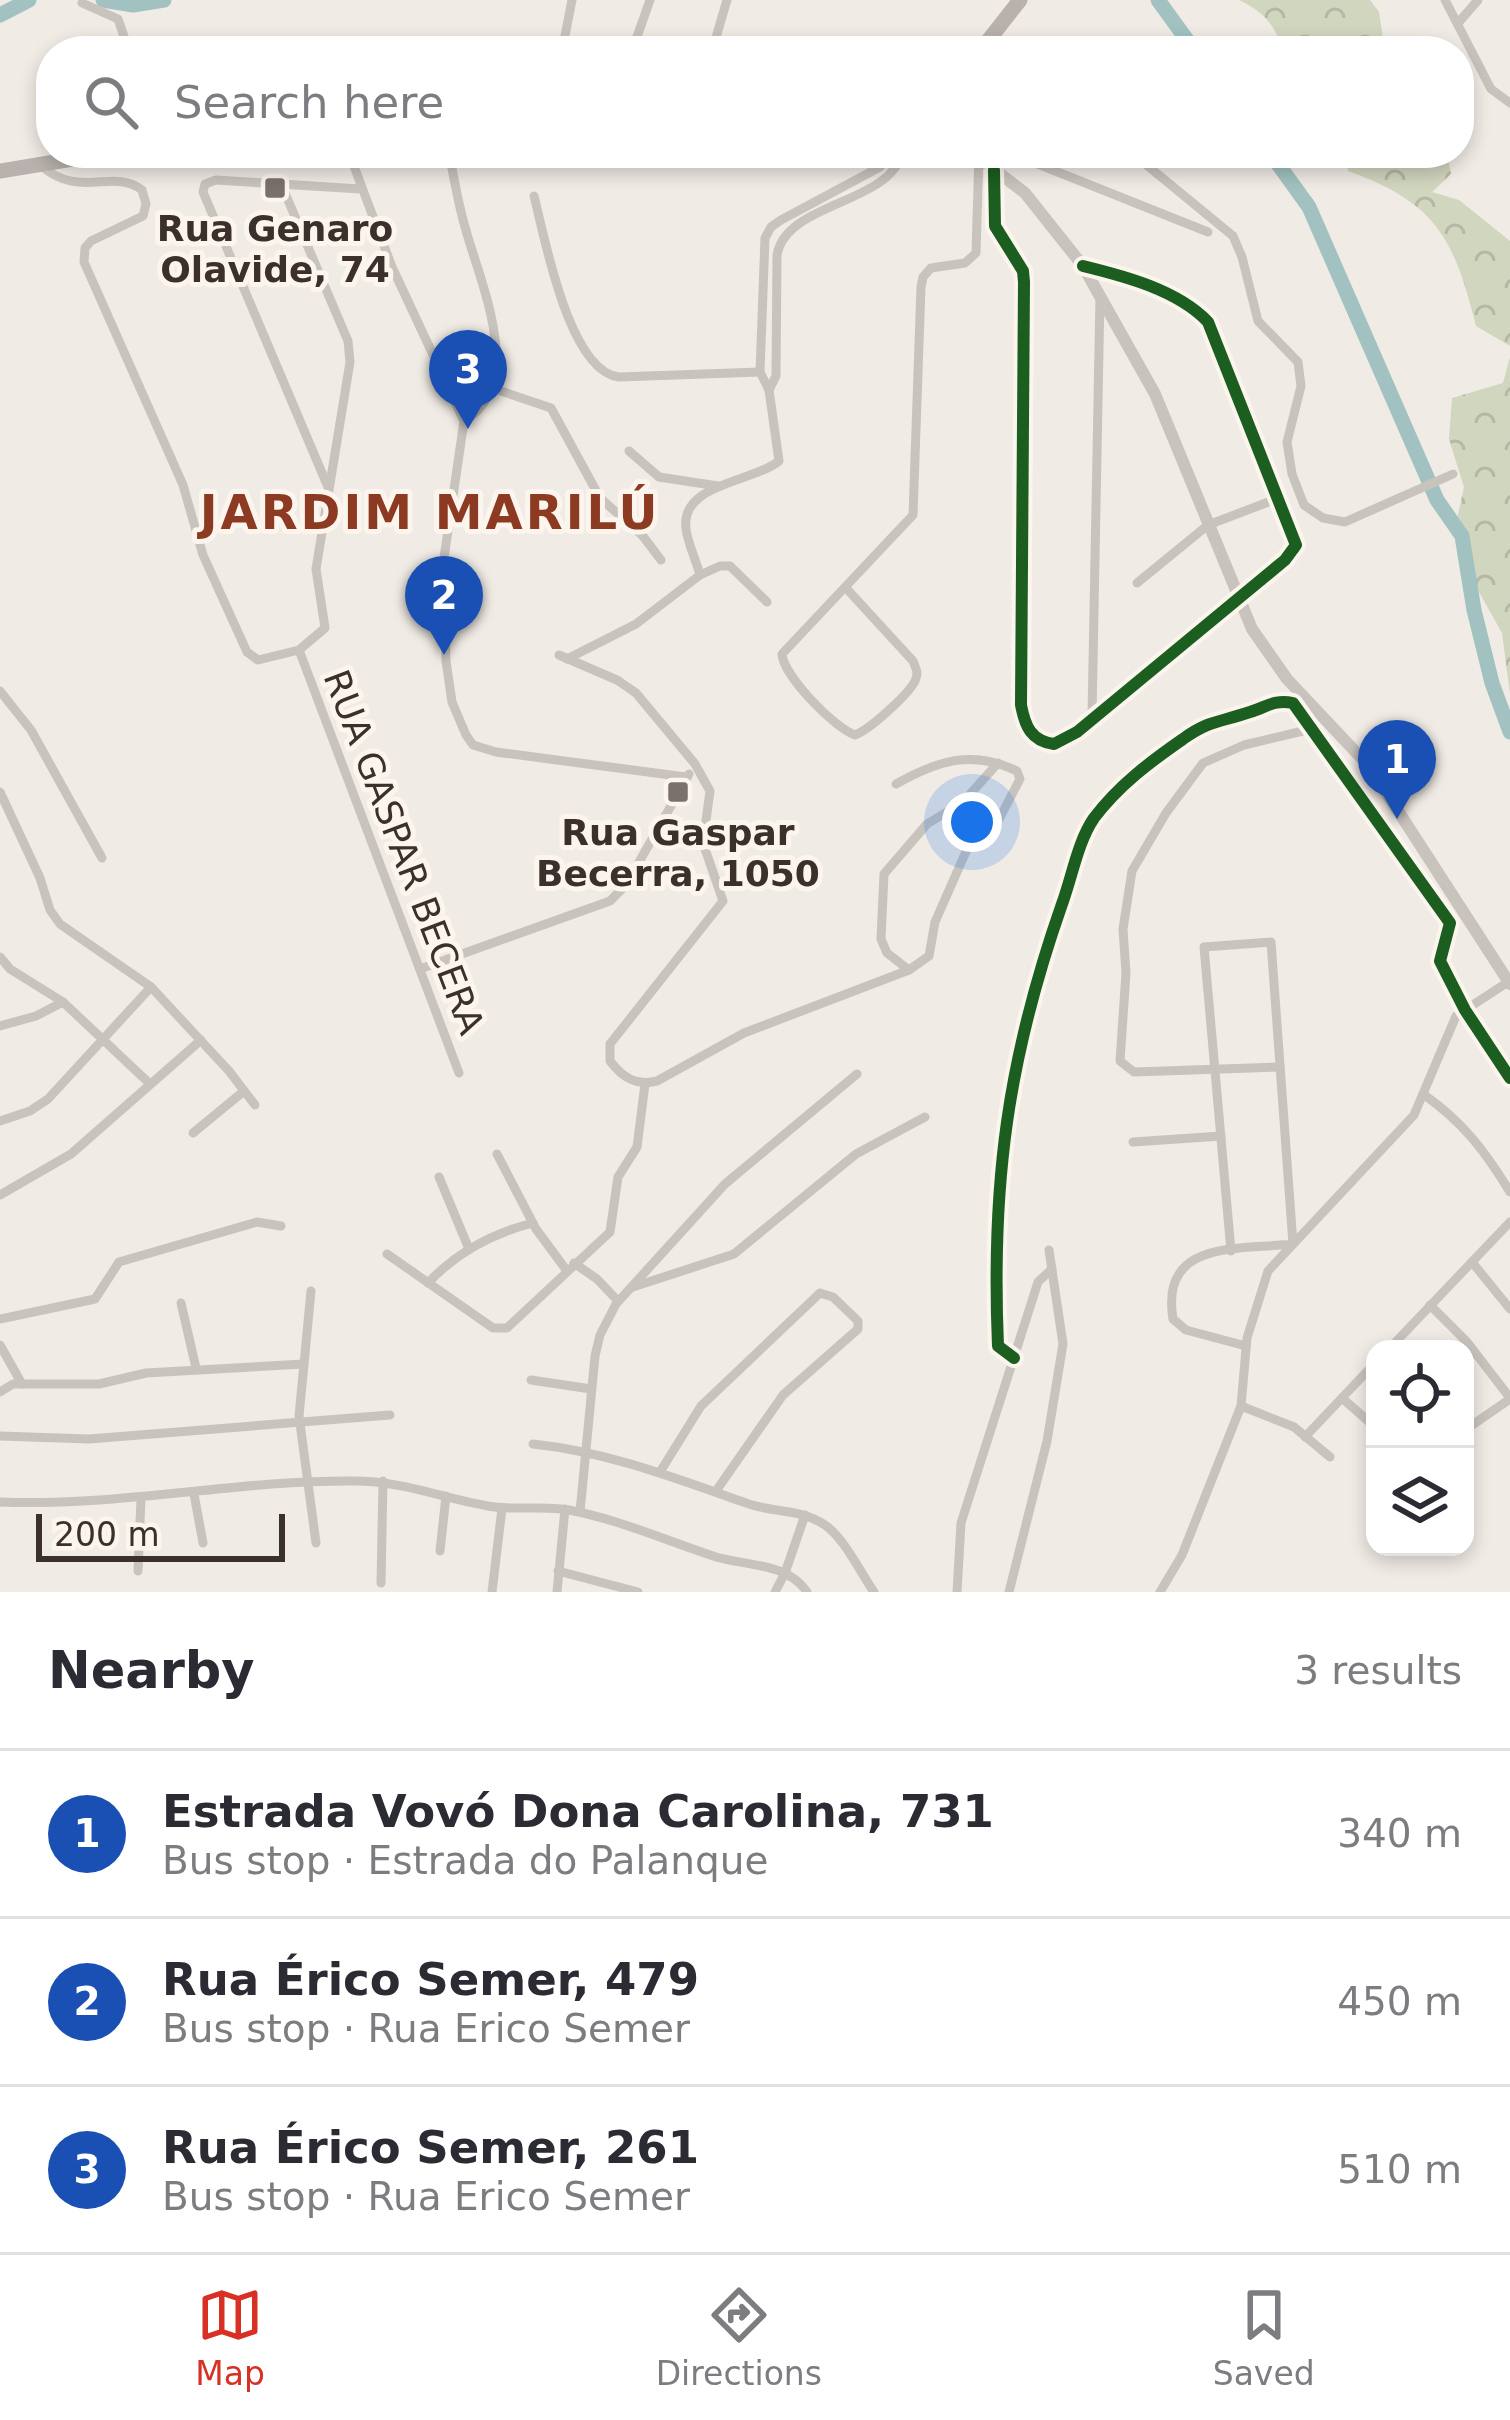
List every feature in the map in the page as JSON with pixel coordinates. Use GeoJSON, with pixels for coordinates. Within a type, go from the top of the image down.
{"type":"FeatureCollection","features":[{"type":"Feature","properties":{"kind":"main road"},"geometry":{"type":"LineString","coordinates":[[991,36],[1018,1]]}},
{"type":"Feature","properties":{"kind":"main road"},"geometry":{"type":"LineString","coordinates":[[0,171],[36,165]]}},
{"type":"Feature","properties":{"kind":"street"},"geometry":{"type":"LineString","coordinates":[[565,36],[572,0]]}},
{"type":"Feature","properties":{"kind":"street"},"geometry":{"type":"LineString","coordinates":[[637,36],[650,0]]}},
{"type":"Feature","properties":{"kind":"street"},"geometry":{"type":"LineString","coordinates":[[716,36],[727,0]]}},
{"type":"Feature","properties":{"kind":"street"},"geometry":{"type":"LineString","coordinates":[[1445,0],[1466,36]]}},
{"type":"Feature","properties":{"kind":"street"},"geometry":{"type":"LineString","coordinates":[[1459,22],[1478,0]]}},
{"type":"Feature","properties":{"kind":"street"},"geometry":{"type":"LineString","coordinates":[[82,3],[118,19],[124,36]]}},
{"type":"Feature","properties":{"kind":"street"},"geometry":{"type":"LineString","coordinates":[[1474,53],[1491,88],[1510,103]]}},
{"type":"Feature","properties":{"kind":"street"},"geometry":{"type":"LineString","coordinates":[[44,168],[72,184],[125,182],[142,190],[146,204],[140,220],[91,242],[84,262],[183,485],[203,555],[247,652],[258,660],[299,650],[317,638],[326,623],[316,578],[350,352],[282,186]]}},
{"type":"Feature","properties":{"kind":"street"},"geometry":{"type":"LineString","coordinates":[[66,168],[72,184]]}},
{"type":"Feature","properties":{"kind":"street"},"geometry":{"type":"LineString","coordinates":[[353,168],[464,421],[442,584],[449,687],[466,735],[473,745],[496,752],[686,777]]}},
{"type":"Feature","properties":{"kind":"street"},"geometry":{"type":"LineString","coordinates":[[452,168],[495,330],[492,388],[483,405],[464,421]]}},
{"type":"Feature","properties":{"kind":"street"},"geometry":{"type":"LineString","coordinates":[[700,575],[686,520],[695,503],[718,486],[777,464],[769,390],[760,372],[761,255],[766,232],[876,168]]}},
{"type":"Feature","properties":{"kind":"street"},"geometry":{"type":"LineString","coordinates":[[769,390],[776,376],[776,255],[782,238],[895,168]]}},
{"type":"Feature","properties":{"kind":"street"},"geometry":{"type":"LineString","coordinates":[[846,588],[913,661],[917,674],[897,700],[855,735],[842,730],[781,661],[784,651],[913,515],[922,277],[936,266],[965,263],[976,253],[976,168]]}},
{"type":"Feature","properties":{"kind":"street"},"geometry":{"type":"LineString","coordinates":[[992,168],[1039,207],[1100,296],[1155,394],[1238,600],[1262,646],[1370,766],[1509,983],[1456,1016],[1414,1115],[1268,1271],[1246,1346],[1241,1406],[1182,1555],[1160,1592]]}},
{"type":"Feature","properties":{"kind":"street"},"geometry":{"type":"LineString","coordinates":[[1048,168],[1208,232]]}},
{"type":"Feature","properties":{"kind":"street"},"geometry":{"type":"LineString","coordinates":[[1148,168],[1233,236],[1258,321],[1298,362],[1301,386],[1287,442],[1304,505],[1323,518],[1345,522],[1453,474]]}},
{"type":"Feature","properties":{"kind":"street"},"geometry":{"type":"LineString","coordinates":[[994,170],[995,226],[1024,275],[1021,705],[1028,729],[1046,742],[1061,742],[1296,548],[1204,317],[1129,278],[1082,266]]}},
{"type":"Feature","properties":{"kind":"street"},"geometry":{"type":"LineString","coordinates":[[328,487],[203,192],[206,184],[216,180],[360,190]]}},
{"type":"Feature","properties":{"kind":"street"},"geometry":{"type":"LineString","coordinates":[[1150,208],[1168,186]]}},
{"type":"Feature","properties":{"kind":"street"},"geometry":{"type":"LineString","coordinates":[[534,196],[552,268],[584,350],[603,374],[760,372]]}},
{"type":"Feature","properties":{"kind":"street"},"geometry":{"type":"LineString","coordinates":[[1092,716],[1100,296]]}},
{"type":"Feature","properties":{"kind":"street"},"geometry":{"type":"LineString","coordinates":[[492,388],[551,408],[600,498],[642,535],[661,560]]}},
{"type":"Feature","properties":{"kind":"street"},"geometry":{"type":"LineString","coordinates":[[628,451],[659,477],[718,486]]}},
{"type":"Feature","properties":{"kind":"street"},"geometry":{"type":"LineString","coordinates":[[1137,583],[1208,525],[1279,498]]}},
{"type":"Feature","properties":{"kind":"street"},"geometry":{"type":"LineString","coordinates":[[767,602],[730,566],[720,566],[700,575],[661,608],[563,657],[636,693],[695,764],[710,791],[703,843],[723,901],[610,1044],[610,1061],[621,1075],[645,1084],[744,1033],[909,970],[929,956],[935,922],[968,847],[995,826],[1018,786],[1019,774],[998,763],[945,760],[896,784]]}},
{"type":"Feature","properties":{"kind":"street","name":"RUA GASPAR BECERA"},"geometry":{"type":"LineString","coordinates":[[299,650],[459,1073]]}},
{"type":"Feature","properties":{"kind":"street"},"geometry":{"type":"LineString","coordinates":[[0,691],[31,730],[102,858]]}},
{"type":"Feature","properties":{"kind":"street"},"geometry":{"type":"LineString","coordinates":[[1014,1358],[998,1346],[994,1275],[1005,1111],[1035,981],[1091,822],[1132,775],[1208,721],[1250,712],[1276,700],[1292,703],[1450,923],[1440,961],[1465,1010],[1510,1078]]}},
{"type":"Feature","properties":{"kind":"street"},"geometry":{"type":"LineString","coordinates":[[1280,1067],[1134,1072],[1120,1061],[1126,973],[1123,929],[1132,871],[1203,763],[1311,728]]}},
{"type":"Feature","properties":{"kind":"street"},"geometry":{"type":"LineString","coordinates":[[909,970],[887,952],[881,939],[884,874],[927,824],[963,802],[998,763]]}},
{"type":"Feature","properties":{"kind":"street"},"geometry":{"type":"LineString","coordinates":[[420,970],[610,901],[626,885],[695,764]]}},
{"type":"Feature","properties":{"kind":"street"},"geometry":{"type":"LineString","coordinates":[[0,792],[60,924],[152,987],[255,1105]]}},
{"type":"Feature","properties":{"kind":"street"},"geometry":{"type":"LineString","coordinates":[[1231,1251],[1204,946],[1270,942],[1293,1244]]}},
{"type":"Feature","properties":{"kind":"street"},"geometry":{"type":"LineString","coordinates":[[0,957],[5,969],[63,1002],[149,1083]]}},
{"type":"Feature","properties":{"kind":"street"},"geometry":{"type":"LineString","coordinates":[[0,1120],[30,1111],[48,1099],[152,987]]}},
{"type":"Feature","properties":{"kind":"street"},"geometry":{"type":"LineString","coordinates":[[0,1026],[63,1002]]}},
{"type":"Feature","properties":{"kind":"street"},"geometry":{"type":"LineString","coordinates":[[0,1195],[71,1154],[201,1040]]}},
{"type":"Feature","properties":{"kind":"street"},"geometry":{"type":"LineString","coordinates":[[580,1512],[600,1335],[618,1301],[725,1184],[857,1074]]}},
{"type":"Feature","properties":{"kind":"street"},"geometry":{"type":"LineString","coordinates":[[387,1254],[493,1328],[503,1329],[604,1240],[613,1226],[618,1177],[637,1147],[645,1084]]}},
{"type":"Feature","properties":{"kind":"street"},"geometry":{"type":"LineString","coordinates":[[193,1133],[244,1091]]}},
{"type":"Feature","properties":{"kind":"street"},"geometry":{"type":"LineString","coordinates":[[1423,1094],[1455,1116],[1481,1144],[1510,1192]]}},
{"type":"Feature","properties":{"kind":"street"},"geometry":{"type":"LineString","coordinates":[[628,1289],[734,1255],[856,1154],[925,1117]]}},
{"type":"Feature","properties":{"kind":"street"},"geometry":{"type":"LineString","coordinates":[[1133,1142],[1221,1136]]}},
{"type":"Feature","properties":{"kind":"street"},"geometry":{"type":"LineString","coordinates":[[497,1154],[533,1223],[571,1267],[618,1301]]}},
{"type":"Feature","properties":{"kind":"street"},"geometry":{"type":"LineString","coordinates":[[439,1177],[469,1249]]}},
{"type":"Feature","properties":{"kind":"street"},"geometry":{"type":"LineString","coordinates":[[0,1319],[95,1299],[119,1262],[257,1222],[281,1226]]}},
{"type":"Feature","properties":{"kind":"street"},"geometry":{"type":"LineString","coordinates":[[1397,1340],[1510,1222]]}},
{"type":"Feature","properties":{"kind":"street"},"geometry":{"type":"LineString","coordinates":[[428,1283],[469,1249],[533,1223]]}},
{"type":"Feature","properties":{"kind":"street"},"geometry":{"type":"LineString","coordinates":[[1246,1346],[1186,1330],[1173,1319],[1169,1295],[1181,1268],[1197,1255],[1293,1244]]}},
{"type":"Feature","properties":{"kind":"street"},"geometry":{"type":"LineString","coordinates":[[1009,1592],[1047,1441],[1063,1344],[1049,1250]]}},
{"type":"Feature","properties":{"kind":"street"},"geometry":{"type":"LineString","coordinates":[[1472,1262],[1510,1309]]}},
{"type":"Feature","properties":{"kind":"street"},"geometry":{"type":"LineString","coordinates":[[957,1592],[961,1523],[1038,1282],[1052,1269]]}},
{"type":"Feature","properties":{"kind":"street"},"geometry":{"type":"LineString","coordinates":[[311,1292],[301,1421],[316,1543]]}},
{"type":"Feature","properties":{"kind":"street"},"geometry":{"type":"LineString","coordinates":[[660,1472],[701,1406],[727,1379],[772,1342],[808,1302],[820,1293],[832,1297],[858,1321],[858,1329],[784,1395],[716,1491]]}},
{"type":"Feature","properties":{"kind":"street"},"geometry":{"type":"LineString","coordinates":[[181,1303],[196,1368]]}},
{"type":"Feature","properties":{"kind":"street"},"geometry":{"type":"LineString","coordinates":[[1430,1305],[1467,1342],[1510,1399],[1474,1424]]}},
{"type":"Feature","properties":{"kind":"street"},"geometry":{"type":"LineString","coordinates":[[0,1345],[22,1384]]}},
{"type":"Feature","properties":{"kind":"street"},"geometry":{"type":"LineString","coordinates":[[0,1392],[13,1384],[99,1384],[196,1368],[304,1364]]}},
{"type":"Feature","properties":{"kind":"street"},"geometry":{"type":"LineString","coordinates":[[1305,1436],[1366,1373]]}},
{"type":"Feature","properties":{"kind":"street"},"geometry":{"type":"LineString","coordinates":[[531,1380],[591,1389]]}},
{"type":"Feature","properties":{"kind":"street"},"geometry":{"type":"LineString","coordinates":[[1342,1398],[1366,1419]]}},
{"type":"Feature","properties":{"kind":"street"},"geometry":{"type":"LineString","coordinates":[[1241,1406],[1294,1427],[1330,1457]]}},
{"type":"Feature","properties":{"kind":"street"},"geometry":{"type":"LineString","coordinates":[[0,1436],[89,1439],[390,1415]]}},
{"type":"Feature","properties":{"kind":"street"},"geometry":{"type":"LineString","coordinates":[[533,1444],[584,1449],[752,1506],[788,1508],[805,1515],[829,1527],[874,1592]]}},
{"type":"Feature","properties":{"kind":"street"},"geometry":{"type":"LineString","coordinates":[[381,1582],[383,1481]]}},
{"type":"Feature","properties":{"kind":"street"},"geometry":{"type":"LineString","coordinates":[[0,1502],[59,1504],[383,1481],[502,1508],[580,1512],[652,1531],[712,1556],[785,1573],[807,1592]]}},
{"type":"Feature","properties":{"kind":"street"},"geometry":{"type":"LineString","coordinates":[[194,1494],[203,1543]]}},
{"type":"Feature","properties":{"kind":"street"},"geometry":{"type":"LineString","coordinates":[[440,1551],[446,1496]]}},
{"type":"Feature","properties":{"kind":"street"},"geometry":{"type":"LineString","coordinates":[[138,1571],[140,1499]]}},
{"type":"Feature","properties":{"kind":"street"},"geometry":{"type":"LineString","coordinates":[[492,1592],[502,1508]]}},
{"type":"Feature","properties":{"kind":"street"},"geometry":{"type":"LineString","coordinates":[[556,1592],[565,1509]]}},
{"type":"Feature","properties":{"kind":"street"},"geometry":{"type":"LineString","coordinates":[[775,1592],[805,1515]]}},
{"type":"Feature","properties":{"kind":"street"},"geometry":{"type":"LineString","coordinates":[[558,1571],[638,1592]]}},
{"type":"Feature","properties":{"kind":"green space"},"geometry":{"type":"Polygon","coordinates":[[[1239,0],[1370,0],[1379,12],[1383,36],[1277,36],[1255,9],[1239,0]]]}},
{"type":"Feature","properties":{"kind":"green space"},"geometry":{"type":"Polygon","coordinates":[[[1450,168],[1451,174],[1432,192],[1459,200],[1510,241],[1510,346],[1476,326],[1449,247],[1422,211],[1378,183],[1348,171],[1450,168]]]}},
{"type":"Feature","properties":{"kind":"green space"},"geometry":{"type":"Polygon","coordinates":[[[1510,357],[1510,694],[1502,633],[1474,583],[1456,524],[1464,487],[1449,439],[1452,398],[1503,383],[1510,357]]]}},
{"type":"Feature","properties":{"kind":"waterway"},"geometry":{"type":"LineString","coordinates":[[0,15],[29,0]]}},
{"type":"Feature","properties":{"kind":"waterway"},"geometry":{"type":"LineString","coordinates":[[103,0],[133,5],[164,0]]}},
{"type":"Feature","properties":{"kind":"waterway"},"geometry":{"type":"LineString","coordinates":[[1158,0],[1184,36]]}},
{"type":"Feature","properties":{"kind":"waterway"},"geometry":{"type":"LineString","coordinates":[[1281,168],[1309,207],[1437,500],[1462,536],[1474,610],[1510,732]]}},
{"type":"Feature","properties":{"kind":"cycle path"},"geometry":{"type":"LineString","coordinates":[[994,170],[995,226],[1023,271],[1024,282],[1021,705],[1030,731],[1054,744],[1077,732],[1285,560],[1296,545],[1208,322],[1166,293],[1083,266]]}},
{"type":"Feature","properties":{"kind":"cycle path"},"geometry":{"type":"LineString","coordinates":[[1014,1358],[998,1346],[997,1229],[1016,1068],[1043,960],[1088,827],[1136,775],[1192,733],[1271,704],[1293,703],[1450,923],[1440,961],[1465,1010],[1510,1078]]}},
{"type":"Feature","properties":{"kind":"place","name":"Rua Genaro Olavide, 74"},"geometry":{"type":"Point","coordinates":[275,188]}},
{"type":"Feature","properties":{"kind":"place","name":"Rua Érico Semer, 261"},"geometry":{"type":"Point","coordinates":[468,429]}},
{"type":"Feature","properties":{"kind":"place","name":"Rua Érico Semer, 479"},"geometry":{"type":"Point","coordinates":[444,655]}},
{"type":"Feature","properties":{"kind":"place","name":"Rua Gaspar Becerra, 1050"},"geometry":{"type":"Point","coordinates":[678,792]}},
{"type":"Feature","properties":{"kind":"place","name":"Estrada Vovó Dona Carolina, 731"},"geometry":{"type":"Point","coordinates":[1397,819]}},
{"type":"Feature","properties":{"kind":"district","name":"JARDIM MARILÚ"},"geometry":{"type":"Point","coordinates":[430,512]}}]}
